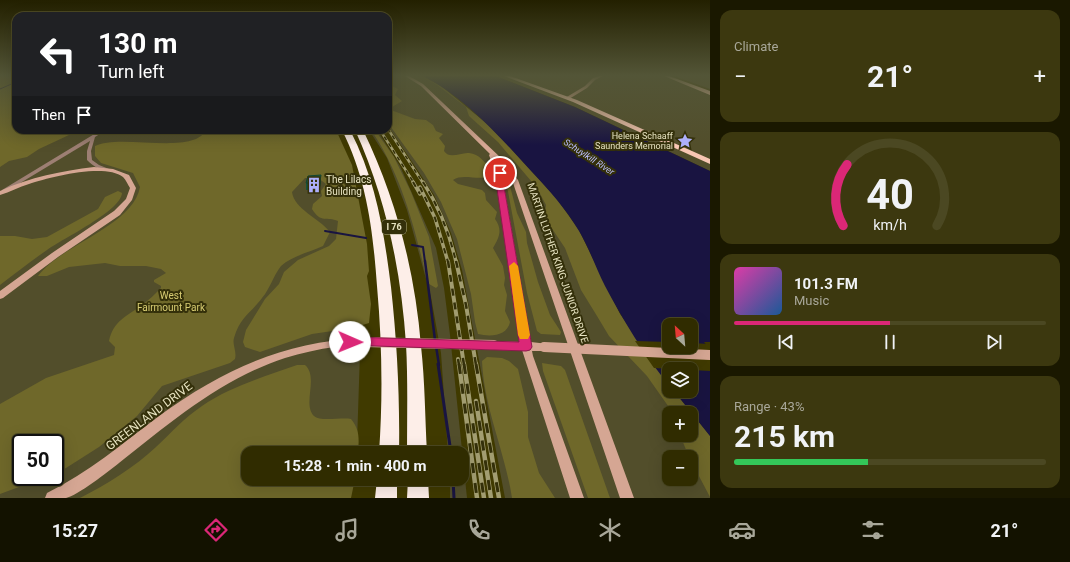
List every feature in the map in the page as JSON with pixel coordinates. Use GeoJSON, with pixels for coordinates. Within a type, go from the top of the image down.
{"type":"FeatureCollection","features":[{"type":"Feature","properties":{"kind":"highway","name":"I 76"},"geometry":{"type":"LineString","coordinates":[[348,134],[361,160],[376,211],[388,321],[392,407],[389,446]]}},
{"type":"Feature","properties":{"kind":"highway","name":"I 76"},"geometry":{"type":"LineString","coordinates":[[361,134],[376,165],[389,206],[406,284],[412,329],[417,446]]}},
{"type":"Feature","properties":{"kind":"highway"},"geometry":{"type":"LineString","coordinates":[[386,498],[387,486]]}},
{"type":"Feature","properties":{"kind":"highway"},"geometry":{"type":"LineString","coordinates":[[418,486],[418,498]]}},
{"type":"Feature","properties":{"kind":"main road","name":"MARTIN LUTHER KING JUNIOR DRIVE"},"geometry":{"type":"LineString","coordinates":[[436,99],[510,172],[519,189],[627,498]]}},
{"type":"Feature","properties":{"kind":"main road"},"geometry":{"type":"LineString","coordinates":[[570,99],[710,162]]}},
{"type":"Feature","properties":{"kind":"main road"},"geometry":{"type":"LineString","coordinates":[[490,151],[499,175],[526,347],[577,498]]}},
{"type":"Feature","properties":{"kind":"main road"},"geometry":{"type":"LineString","coordinates":[[0,296],[54,255],[111,218],[126,204],[132,191],[131,181],[121,174],[107,170],[76,170],[60,172],[2,192]]}},
{"type":"Feature","properties":{"kind":"main road"},"geometry":{"type":"LineString","coordinates":[[499,175],[500,173],[510,172]]}},
{"type":"Feature","properties":{"kind":"main road","name":"GREENLAND DRIVE"},"geometry":{"type":"LineString","coordinates":[[52,498],[91,476],[174,412],[229,378],[302,350],[339,342],[362,342],[494,345],[710,355]]}},
{"type":"Feature","properties":{"kind":"street"},"geometry":{"type":"LineString","coordinates":[[2,192],[98,134]]}},
{"type":"Feature","properties":{"kind":"street"},"geometry":{"type":"LineString","coordinates":[[93,137],[89,151],[90,160],[97,166],[107,170]]}},
{"type":"Feature","properties":{"kind":"green space","name":"West Fairmount Park"},"geometry":{"type":"Polygon","coordinates":[[[0,99],[12,99],[12,134],[329,134],[357,287],[354,333],[360,352],[357,443],[324,446],[241,446],[241,486],[284,486],[346,498],[0,498],[0,99]]]}},
{"type":"Feature","properties":{"kind":"green space"},"geometry":{"type":"Polygon","coordinates":[[[0,99],[12,99],[12,134],[69,135],[39,149],[27,157],[9,161],[0,167],[0,99]]]}},
{"type":"Feature","properties":{"kind":"green space"},"geometry":{"type":"Polygon","coordinates":[[[392,99],[457,99],[487,124],[557,199],[620,314],[662,375],[662,398],[680,398],[686,406],[662,406],[662,442],[698,442],[698,421],[710,436],[710,498],[505,498],[462,270],[451,233],[434,195],[392,132],[392,99]]]}},
{"type":"Feature","properties":{"kind":"green space"},"geometry":{"type":"Polygon","coordinates":[[[392,99],[400,99],[402,101],[392,107],[392,99]]]}},
{"type":"Feature","properties":{"kind":"green space"},"geometry":{"type":"Polygon","coordinates":[[[456,99],[457,99],[487,124],[506,143],[557,199],[579,230],[620,314],[662,375],[662,397],[647,376],[609,336],[581,290],[565,248],[551,227],[545,212],[546,205],[537,188],[498,142],[469,116],[466,107],[456,99]]]}},
{"type":"Feature","properties":{"kind":"green space"},"geometry":{"type":"Polygon","coordinates":[[[555,99],[710,99],[710,171],[575,107],[555,99]]]}},
{"type":"Feature","properties":{"kind":"green space"},"geometry":{"type":"Polygon","coordinates":[[[392,110],[415,119],[426,120],[433,125],[436,131],[443,134],[439,138],[445,146],[444,151],[446,154],[473,154],[479,157],[490,167],[491,176],[481,178],[461,177],[453,180],[458,184],[482,190],[485,193],[486,200],[497,212],[495,219],[499,227],[499,234],[493,248],[503,266],[505,278],[504,285],[507,295],[505,311],[510,322],[506,330],[502,333],[493,335],[478,334],[471,294],[457,239],[441,202],[424,173],[392,129],[392,110]]]}},
{"type":"Feature","properties":{"kind":"green space"},"geometry":{"type":"Polygon","coordinates":[[[202,134],[338,134],[352,165],[367,244],[369,271],[367,276],[371,304],[369,323],[353,328],[312,334],[260,352],[245,347],[243,342],[246,330],[265,299],[279,284],[284,272],[298,260],[329,246],[336,239],[338,221],[321,218],[315,214],[312,209],[313,204],[322,196],[321,191],[326,184],[318,178],[305,178],[292,192],[294,198],[302,208],[330,232],[323,246],[296,257],[281,266],[265,294],[246,316],[236,331],[234,338],[235,359],[230,363],[162,386],[137,416],[99,447],[64,469],[64,434],[12,434],[12,486],[22,486],[0,494],[0,404],[46,378],[114,355],[115,347],[109,341],[114,328],[121,320],[145,303],[161,288],[161,286],[154,282],[154,280],[166,273],[161,269],[146,266],[120,266],[105,263],[69,267],[47,276],[38,276],[63,254],[111,224],[135,201],[140,187],[133,173],[101,163],[95,156],[95,146],[106,143],[121,142],[187,142],[199,138],[202,134]]]}},
{"type":"Feature","properties":{"kind":"green space"},"geometry":{"type":"Polygon","coordinates":[[[372,134],[380,134],[400,166],[436,248],[444,288],[462,446],[448,446],[441,353],[431,297],[407,210],[387,158],[372,134]]]}},
{"type":"Feature","properties":{"kind":"green space"},"geometry":{"type":"Polygon","coordinates":[[[373,134],[378,134],[394,157],[411,192],[429,237],[438,286],[436,288],[429,284],[405,200],[391,164],[373,134]]]}},
{"type":"Feature","properties":{"kind":"green space"},"geometry":{"type":"Polygon","coordinates":[[[506,181],[509,182],[517,213],[526,232],[527,243],[538,282],[550,315],[561,332],[560,335],[541,334],[537,331],[527,293],[506,181]]]}},
{"type":"Feature","properties":{"kind":"green space"},"geometry":{"type":"Polygon","coordinates":[[[118,191],[122,193],[119,200],[102,216],[47,250],[0,285],[0,236],[15,236],[32,239],[47,237],[98,209],[105,197],[118,191]]]}},
{"type":"Feature","properties":{"kind":"green space"},"geometry":{"type":"Polygon","coordinates":[[[487,357],[502,358],[509,361],[518,369],[528,412],[528,437],[539,473],[555,498],[512,498],[505,464],[487,396],[482,361],[487,357]]]}},
{"type":"Feature","properties":{"kind":"green space"},"geometry":{"type":"Polygon","coordinates":[[[542,363],[561,366],[565,370],[610,498],[588,498],[543,371],[542,363]]]}},
{"type":"Feature","properties":{"kind":"green space"},"geometry":{"type":"Polygon","coordinates":[[[297,365],[305,365],[311,376],[310,405],[314,416],[321,419],[351,419],[356,427],[359,439],[358,446],[241,446],[241,486],[354,486],[351,498],[80,498],[130,468],[202,406],[224,393],[248,382],[297,365]]]}},
{"type":"Feature","properties":{"kind":"green space"},"geometry":{"type":"Polygon","coordinates":[[[662,398],[680,398],[686,406],[668,406],[662,398]]]}},
{"type":"Feature","properties":{"kind":"green space"},"geometry":{"type":"Polygon","coordinates":[[[698,421],[710,436],[710,497],[698,474],[698,450],[686,450],[683,442],[698,442],[698,421]]]}},
{"type":"Feature","properties":{"kind":"green space"},"geometry":{"type":"Polygon","coordinates":[[[450,486],[466,486],[467,498],[450,498],[450,486]]]}},
{"type":"Feature","properties":{"kind":"water","name":"Schuylkill River"},"geometry":{"type":"Polygon","coordinates":[[[459,99],[555,99],[575,107],[710,171],[710,342],[704,342],[710,350],[710,436],[698,421],[698,406],[686,406],[680,398],[698,398],[698,362],[662,362],[662,376],[651,362],[627,324],[605,286],[583,238],[563,207],[482,119],[459,99]]]}},
{"type":"Feature","properties":{"kind":"pier"},"geometry":{"type":"Polygon","coordinates":[[[635,341],[662,342],[662,354],[698,354],[698,343],[710,344],[708,344],[710,347],[710,371],[698,370],[698,362],[662,362],[662,368],[654,368],[635,341]]]}},
{"type":"Feature","properties":{"kind":"building"},"geometry":{"type":"Polygon","coordinates":[[[321,175],[320,181],[306,183],[308,176],[321,175]]]}},
{"type":"Feature","properties":{"kind":"waterway"},"geometry":{"type":"LineString","coordinates":[[325,231],[366,238]]}},
{"type":"Feature","properties":{"kind":"waterway"},"geometry":{"type":"LineString","coordinates":[[412,245],[423,247],[425,262]]}},
{"type":"Feature","properties":{"kind":"waterway"},"geometry":{"type":"LineString","coordinates":[[425,261],[435,340]]}},
{"type":"Feature","properties":{"kind":"waterway"},"geometry":{"type":"LineString","coordinates":[[436,346],[439,365]]}},
{"type":"Feature","properties":{"kind":"waterway"},"geometry":{"type":"LineString","coordinates":[[438,364],[450,446]]}},
{"type":"Feature","properties":{"kind":"waterway"},"geometry":{"type":"LineString","coordinates":[[453,486],[454,498]]}},
{"type":"Feature","properties":{"kind":"railway"},"geometry":{"type":"LineString","coordinates":[[383,134],[414,183]]}},
{"type":"Feature","properties":{"kind":"railway"},"geometry":{"type":"LineString","coordinates":[[391,134],[423,183]]}},
{"type":"Feature","properties":{"kind":"railway"},"geometry":{"type":"LineString","coordinates":[[413,182],[420,194]]}},
{"type":"Feature","properties":{"kind":"railway"},"geometry":{"type":"LineString","coordinates":[[423,182],[434,200],[443,220],[456,262]]}},
{"type":"Feature","properties":{"kind":"railway"},"geometry":{"type":"LineString","coordinates":[[420,187],[435,218],[448,262]]}},
{"type":"Feature","properties":{"kind":"railway"},"geometry":{"type":"LineString","coordinates":[[448,261],[464,365]]}},
{"type":"Feature","properties":{"kind":"railway"},"geometry":{"type":"LineString","coordinates":[[456,261],[466,305],[476,365]]}},
{"type":"Feature","properties":{"kind":"railway"},"geometry":{"type":"LineString","coordinates":[[458,359],[459,365]]}},
{"type":"Feature","properties":{"kind":"railway"},"geometry":{"type":"LineString","coordinates":[[459,364],[477,498]]}},
{"type":"Feature","properties":{"kind":"railway"},"geometry":{"type":"LineString","coordinates":[[464,364],[484,498]]}},
{"type":"Feature","properties":{"kind":"railway"},"geometry":{"type":"LineString","coordinates":[[476,364],[499,498]]}},
{"type":"Feature","properties":{"kind":"railway"},"geometry":{"type":"LineString","coordinates":[[476,401],[491,498]]}},
{"type":"Feature","properties":{"kind":"slow traffic"},"geometry":{"type":"LineString","coordinates":[[514,266],[524,335]]}},
{"type":"Feature","properties":{"kind":"place","name":"Helena Schaaff Saunders Memorial"},"geometry":{"type":"Point","coordinates":[685,141]}},
{"type":"Feature","properties":{"kind":"place","name":"The Lilacs Building"},"geometry":{"type":"Point","coordinates":[314,185]}},
{"type":"Feature","properties":{"kind":"route"},"geometry":{"type":"LineString","coordinates":[[350,342],[526,347],[499,175],[500,173]]}}]}
